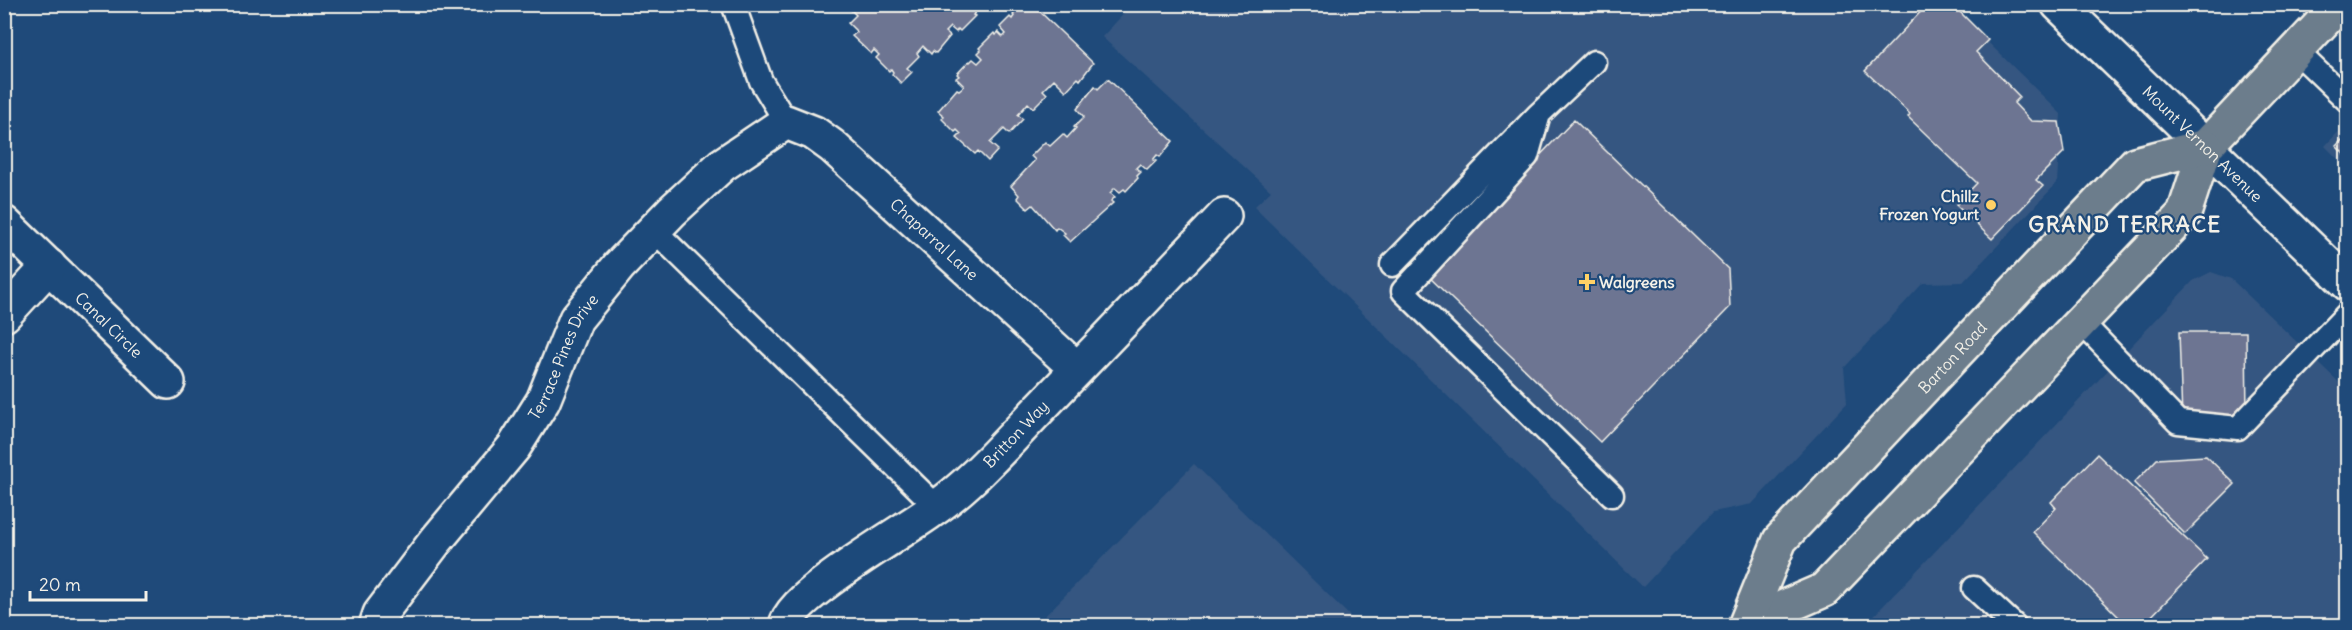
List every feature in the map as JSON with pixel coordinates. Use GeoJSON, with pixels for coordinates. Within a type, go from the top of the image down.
{"type":"FeatureCollection","features":[{"type":"Feature","properties":{"kind":"main road","name":"Barton Road"},"geometry":{"type":"LineString","coordinates":[[1746,624],[1824,590],[2184,214],[2206,146],[2340,4]]}},
{"type":"Feature","properties":{"kind":"main road","name":"Barton Road"},"geometry":{"type":"LineString","coordinates":[[1746,624],[1780,540],[2135,164],[2206,146]]}},
{"type":"Feature","properties":{"kind":"street","name":"Mount Vernon Avenue"},"geometry":{"type":"LineString","coordinates":[[2058,4],[2348,284]]}},
{"type":"Feature","properties":{"kind":"street","name":"Terrace Pines Drive"},"geometry":{"type":"LineString","coordinates":[[384,622],[434,543],[514,447],[543,401],[576,319],[619,266],[722,165],[786,122]]}},
{"type":"Feature","properties":{"kind":"street","name":"Chaparral Lane"},"geometry":{"type":"LineString","coordinates":[[786,122],[814,134],[832,146],[1077,369]]}},
{"type":"Feature","properties":{"kind":"street","name":"Britton Way"},"geometry":{"type":"LineString","coordinates":[[786,626],[787,618],[801,602],[822,585],[937,507],[987,463],[1224,216]]}},
{"type":"Feature","properties":{"kind":"street","name":"Canal Circle"},"geometry":{"type":"LineString","coordinates":[[4,223],[168,382]]}},
{"type":"Feature","properties":{"kind":"street"},"geometry":{"type":"LineString","coordinates":[[4,315],[49,266]]}},
{"type":"Feature","properties":{"kind":"lane"},"geometry":{"type":"LineString","coordinates":[[733,4],[760,81],[786,122]]}},
{"type":"Feature","properties":{"kind":"lane"},"geometry":{"type":"LineString","coordinates":[[2296,51],[2348,100]]}},
{"type":"Feature","properties":{"kind":"lane"},"geometry":{"type":"LineString","coordinates":[[1392,265],[1539,114],[1594,62]]}},
{"type":"Feature","properties":{"kind":"lane"},"geometry":{"type":"LineString","coordinates":[[1539,114],[1527,156],[1403,291],[1612,495]]}},
{"type":"Feature","properties":{"kind":"lane"},"geometry":{"type":"LineString","coordinates":[[654,230],[937,507]]}},
{"type":"Feature","properties":{"kind":"lane"},"geometry":{"type":"LineString","coordinates":[[2081,321],[2178,422],[2238,428],[2348,313]]}},
{"type":"Feature","properties":{"kind":"lane"},"geometry":{"type":"LineString","coordinates":[[1974,588],[2014,626]]}},
{"type":"Feature","properties":{"kind":"shaded area"},"geometry":{"type":"Polygon","coordinates":[[[1133,4],[1950,5],[2061,114],[2057,183],[1963,282],[1923,283],[1844,368],[1847,403],[1752,504],[1713,512],[1643,587],[1254,207],[1271,191],[1102,37],[1133,4]]]}},
{"type":"Feature","properties":{"kind":"shaded area"},"geometry":{"type":"Polygon","coordinates":[[[2347,123],[2347,168],[2325,146],[2347,123]]]}},
{"type":"Feature","properties":{"kind":"shaded area"},"geometry":{"type":"Polygon","coordinates":[[[2211,272],[2231,279],[2347,390],[2347,625],[1864,626],[2193,281],[2211,272]]]}},
{"type":"Feature","properties":{"kind":"shaded area"},"geometry":{"type":"Polygon","coordinates":[[[1194,464],[1359,625],[1036,625],[1194,464]]]}},
{"type":"Feature","properties":{"kind":"building"},"geometry":{"type":"Polygon","coordinates":[[[857,4],[974,4],[972,7],[976,11],[973,15],[975,16],[960,31],[958,29],[956,32],[950,27],[945,32],[950,36],[936,53],[933,51],[931,54],[923,46],[917,53],[919,56],[907,68],[912,72],[901,83],[892,74],[891,69],[889,71],[876,58],[879,55],[874,50],[871,54],[852,36],[857,32],[848,23],[856,15],[851,10],[857,4]]]}},
{"type":"Feature","properties":{"kind":"building"},"geometry":{"type":"Polygon","coordinates":[[[1026,4],[1032,4],[1093,63],[1080,80],[1078,78],[1066,91],[1054,79],[1043,90],[1047,94],[1033,108],[1028,103],[1018,115],[1023,119],[1009,134],[1004,129],[990,143],[998,150],[988,161],[978,151],[975,154],[957,138],[961,134],[957,130],[955,132],[942,119],[944,116],[938,111],[957,89],[964,86],[956,78],[959,76],[957,74],[969,61],[973,59],[978,63],[983,58],[978,53],[981,50],[979,48],[994,33],[996,35],[998,32],[1003,37],[1006,34],[1000,27],[1010,17],[1012,19],[1021,5],[1023,7],[1026,4]]]}},
{"type":"Feature","properties":{"kind":"building"},"geometry":{"type":"Polygon","coordinates":[[[1928,4],[1953,5],[1988,40],[1976,52],[2020,97],[2014,103],[2031,121],[2059,122],[2064,152],[2036,180],[2043,186],[1992,239],[1956,205],[1977,183],[1908,117],[1910,114],[1865,71],[1928,4]]]}},
{"type":"Feature","properties":{"kind":"building"},"geometry":{"type":"Polygon","coordinates":[[[1108,79],[1173,141],[1160,157],[1157,155],[1153,160],[1156,161],[1147,170],[1140,164],[1136,168],[1141,172],[1126,191],[1124,189],[1120,192],[1115,188],[1110,193],[1115,197],[1111,201],[1113,203],[1070,242],[1063,235],[1065,233],[1057,227],[1055,230],[1033,205],[1028,209],[1017,198],[1019,195],[1011,186],[1035,160],[1031,156],[1045,142],[1050,146],[1063,134],[1067,138],[1084,117],[1077,109],[1095,86],[1098,89],[1108,79]]]}},
{"type":"Feature","properties":{"kind":"building","name":"Walgreens"},"geometry":{"type":"Polygon","coordinates":[[[1574,120],[1728,269],[1730,307],[1600,442],[1426,274],[1574,120]]]}},
{"type":"Feature","properties":{"kind":"building"},"geometry":{"type":"Polygon","coordinates":[[[2348,135],[2347,157],[2336,146],[2348,135]]]}},
{"type":"Feature","properties":{"kind":"building"},"geometry":{"type":"Polygon","coordinates":[[[2179,332],[2246,332],[2247,418],[2182,419],[2179,332]]]}},
{"type":"Feature","properties":{"kind":"building"},"geometry":{"type":"Polygon","coordinates":[[[2097,454],[2207,559],[2142,626],[2128,626],[2033,532],[2056,508],[2051,502],[2097,454]]]}},
{"type":"Feature","properties":{"kind":"building"},"geometry":{"type":"Polygon","coordinates":[[[2206,456],[2235,484],[2185,534],[2134,483],[2157,459],[2206,456]]]}},
{"type":"Feature","properties":{"kind":"place","name":"Chillz Frozen Yogurt"},"geometry":{"type":"Point","coordinates":[1991,205]}},
{"type":"Feature","properties":{"kind":"place","name":"Walgreens"},"geometry":{"type":"Point","coordinates":[1587,282]}},
{"type":"Feature","properties":{"kind":"district","name":"GRAND TERRACE"},"geometry":{"type":"Point","coordinates":[2125,224]}}]}
